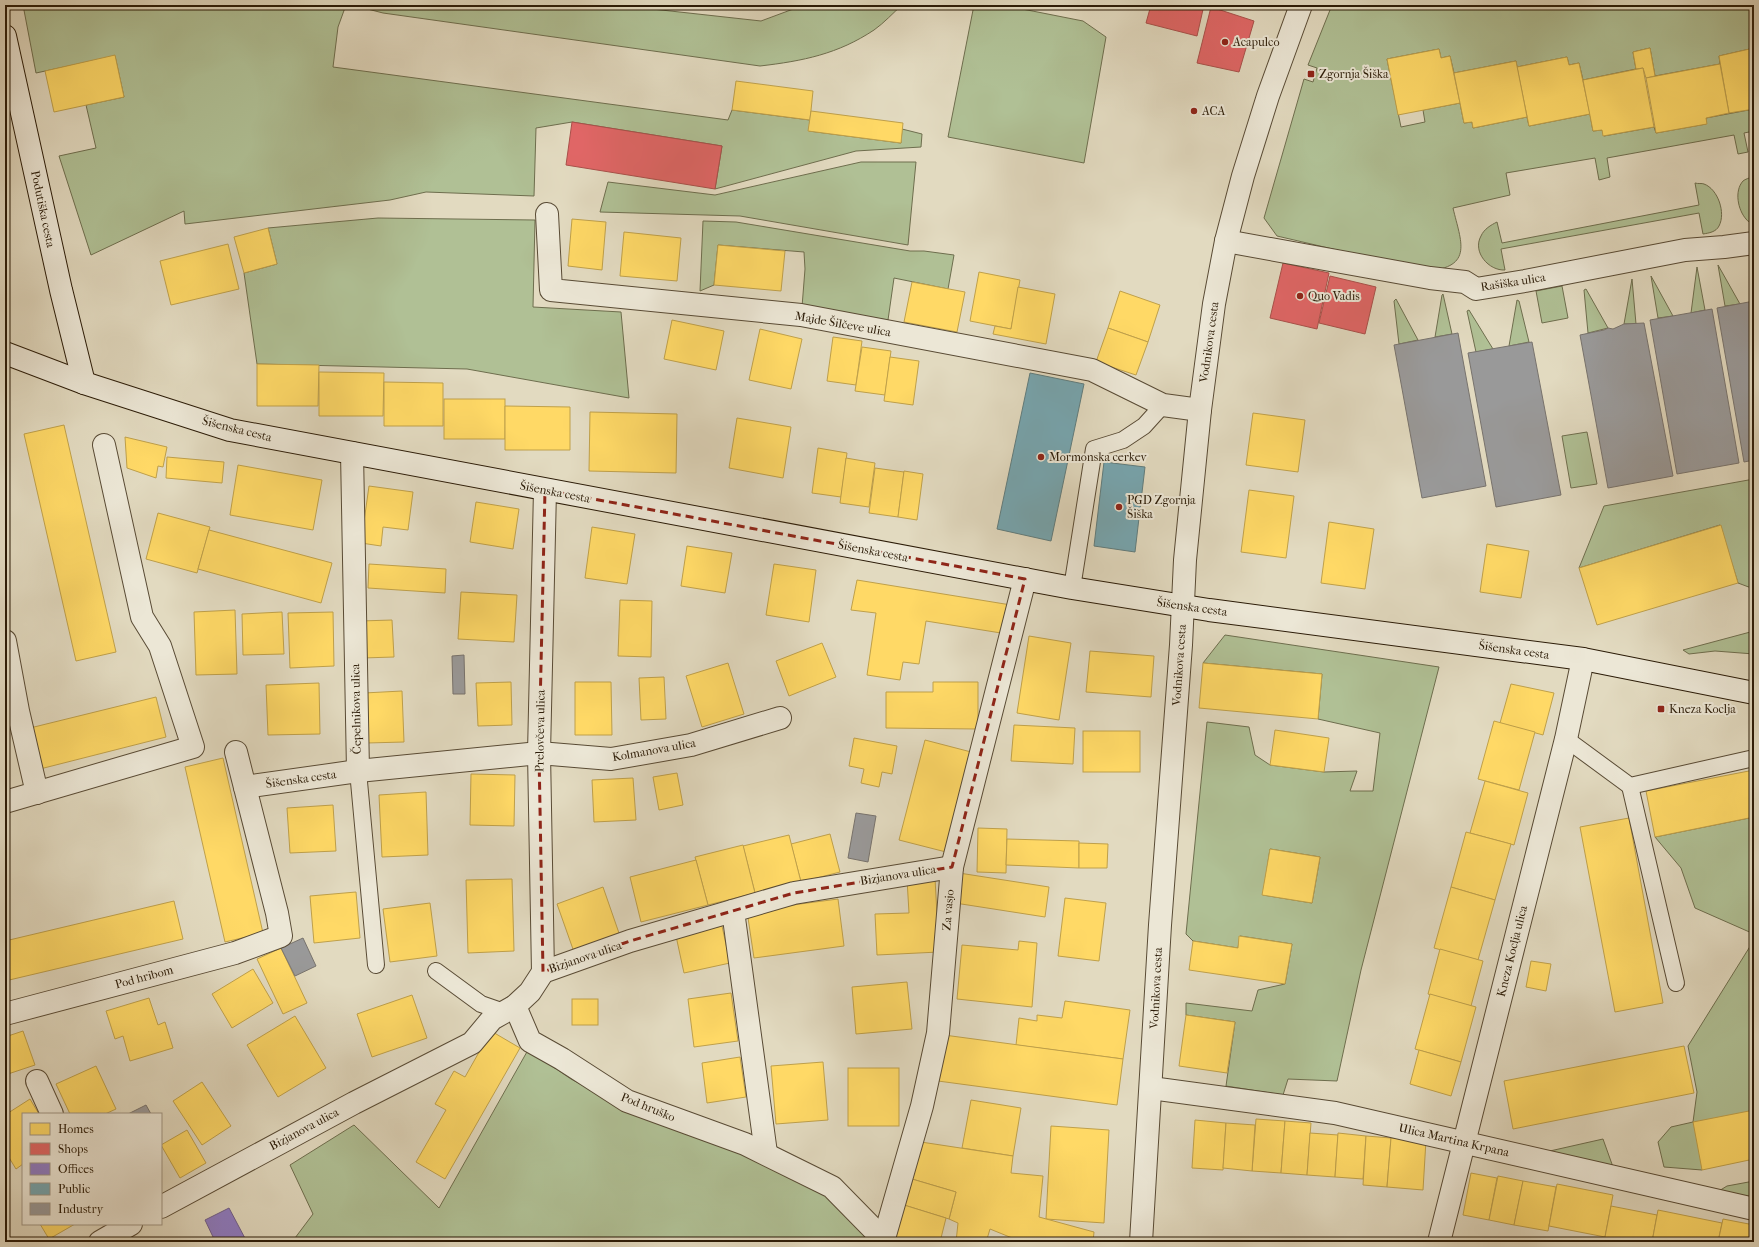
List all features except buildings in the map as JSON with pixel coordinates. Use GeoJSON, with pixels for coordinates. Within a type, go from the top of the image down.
{"type":"FeatureCollection","features":[{"type":"Feature","properties":{"kind":"street","name":"Vodnikova cesta"},"geometry":{"type":"LineString","coordinates":[[1141,1242],[1160,925],[1178,695],[1189,514],[1200,410],[1214,304],[1226,242],[1243,176],[1268,96],[1301,5]]}},
{"type":"Feature","properties":{"kind":"street","name":"Podutiška cesta"},"geometry":{"type":"LineString","coordinates":[[5,36],[61,290],[84,383]]}},
{"type":"Feature","properties":{"kind":"street","name":"Majde Šilčeve ulica"},"geometry":{"type":"LineString","coordinates":[[548,214],[551,290],[802,315],[1092,370],[1163,405],[1200,410]]}},
{"type":"Feature","properties":{"kind":"street","name":"Rašiška ulica"},"geometry":{"type":"LineString","coordinates":[[1226,242],[1430,278],[1465,282],[1476,289],[1685,250],[1754,243]]}},
{"type":"Feature","properties":{"kind":"street","name":"Šišenska cesta"},"geometry":{"type":"LineString","coordinates":[[5,353],[84,383],[230,430],[1072,588],[1183,606],[1583,659],[1754,693]]}},
{"type":"Feature","properties":{"kind":"street"},"geometry":{"type":"LineString","coordinates":[[5,802],[193,747],[160,646],[142,617],[104,446]]}},
{"type":"Feature","properties":{"kind":"street","name":"Čepelnikova ulica"},"geometry":{"type":"LineString","coordinates":[[352,453],[358,771]]}},
{"type":"Feature","properties":{"kind":"street","name":"Prelovčeva ulica"},"geometry":{"type":"LineString","coordinates":[[543,972],[539,752],[546,490]]}},
{"type":"Feature","properties":{"kind":"street","name":"Za vasjo"},"geometry":{"type":"LineString","coordinates":[[883,1240],[922,1106],[938,1033],[952,866],[1025,579]]}},
{"type":"Feature","properties":{"kind":"street"},"geometry":{"type":"LineString","coordinates":[[5,641],[18,711],[37,793]]}},
{"type":"Feature","properties":{"kind":"street","name":"Kneza Koclja ulica"},"geometry":{"type":"LineString","coordinates":[[1439,1242],[1566,739],[1583,659]]}},
{"type":"Feature","properties":{"kind":"street","name":"Kolmanova ulica"},"geometry":{"type":"LineString","coordinates":[[358,771],[539,752],[611,759],[691,745],[780,718]]}},
{"type":"Feature","properties":{"kind":"street"},"geometry":{"type":"LineString","coordinates":[[236,752],[245,787]]}},
{"type":"Feature","properties":{"kind":"street","name":"Šišenska cesta"},"geometry":{"type":"LineString","coordinates":[[245,787],[358,771]]}},
{"type":"Feature","properties":{"kind":"street","name":"Pod hribom"},"geometry":{"type":"LineString","coordinates":[[5,1014],[235,952],[281,936],[277,913],[245,787]]}},
{"type":"Feature","properties":{"kind":"street","name":"Bizjanova ulica"},"geometry":{"type":"LineString","coordinates":[[162,1206],[354,1102],[472,1043],[492,1019],[509,1009],[530,992],[543,972],[624,944],[794,893],[952,866]]}},
{"type":"Feature","properties":{"kind":"street"},"geometry":{"type":"LineString","coordinates":[[733,911],[766,1153]]}},
{"type":"Feature","properties":{"kind":"street","name":"Pod hruško"},"geometry":{"type":"LineString","coordinates":[[509,1009],[530,1041],[562,1059],[627,1101],[745,1144],[766,1153],[832,1187],[883,1240]]}},
{"type":"Feature","properties":{"kind":"street"},"geometry":{"type":"LineString","coordinates":[[37,1081],[52,1113]]}},
{"type":"Feature","properties":{"kind":"street","name":"Ulica Martina Krpana"},"geometry":{"type":"LineString","coordinates":[[1151,1088],[1335,1113],[1754,1209]]}},
{"type":"Feature","properties":{"kind":"street"},"geometry":{"type":"LineString","coordinates":[[105,1234],[128,1225]]}},
{"type":"Feature","properties":{"kind":"lane"},"geometry":{"type":"LineString","coordinates":[[1072,588],[1094,449],[1123,440],[1144,426],[1163,405]]}},
{"type":"Feature","properties":{"kind":"lane"},"geometry":{"type":"LineString","coordinates":[[1566,739],[1630,786],[1676,983]]}},
{"type":"Feature","properties":{"kind":"lane"},"geometry":{"type":"LineString","coordinates":[[1630,786],[1754,758]]}},
{"type":"Feature","properties":{"kind":"lane","name":"Čepelnikova ulica"},"geometry":{"type":"LineString","coordinates":[[358,771],[376,965]]}},
{"type":"Feature","properties":{"kind":"lane"},"geometry":{"type":"LineString","coordinates":[[436,971],[481,1004],[509,1009]]}},
{"type":"Feature","properties":{"kind":"highlighted area"},"geometry":{"type":"Polygon","coordinates":[[[545,490],[1025,579],[952,867],[794,893],[630,941],[543,972],[539,753],[545,490]]]}},
{"type":"Feature","properties":{"kind":"green space"},"geometry":{"type":"Polygon","coordinates":[[[23,5],[346,5],[338,27],[333,67],[728,120],[732,110],[810,120],[809,131],[901,143],[902,129],[922,134],[921,147],[856,151],[715,189],[722,146],[572,122],[536,128],[534,196],[426,192],[390,200],[185,224],[184,211],[91,255],[59,156],[96,148],[86,105],[124,97],[115,56],[36,73],[23,5]]]}},
{"type":"Feature","properties":{"kind":"green space"},"geometry":{"type":"Polygon","coordinates":[[[352,5],[616,5],[761,21],[804,5],[902,5],[874,30],[847,45],[833,51],[805,59],[760,66],[383,13],[352,5]]]}},
{"type":"Feature","properties":{"kind":"green space"},"geometry":{"type":"Polygon","coordinates":[[[752,5],[787,5],[787,9],[752,5]]]}},
{"type":"Feature","properties":{"kind":"green space"},"geometry":{"type":"Polygon","coordinates":[[[974,5],[1002,5],[1083,21],[1106,37],[1084,163],[948,137],[974,5]]]}},
{"type":"Feature","properties":{"kind":"green space"},"geometry":{"type":"Polygon","coordinates":[[[1332,5],[1754,5],[1754,48],[1719,56],[1720,64],[1655,76],[1650,48],[1633,52],[1636,69],[1583,80],[1579,63],[1569,65],[1567,57],[1517,67],[1516,61],[1454,73],[1450,56],[1441,58],[1439,49],[1387,59],[1401,127],[1425,122],[1423,110],[1460,103],[1464,123],[1472,122],[1473,128],[1527,117],[1529,126],[1590,114],[1593,131],[1602,130],[1604,136],[1654,127],[1656,133],[1706,124],[1706,118],[1754,109],[1754,131],[1744,133],[1748,152],[1738,154],[1734,135],[1607,158],[1610,177],[1599,180],[1595,158],[1506,173],[1510,195],[1453,208],[1461,242],[1461,251],[1458,258],[1452,264],[1442,269],[1427,271],[1277,236],[1264,218],[1304,79],[1313,82],[1317,68],[1308,65],[1332,5]]]}},
{"type":"Feature","properties":{"kind":"green space"},"geometry":{"type":"Polygon","coordinates":[[[861,162],[916,162],[908,245],[740,216],[600,212],[608,182],[715,195],[861,162]]]}},
{"type":"Feature","properties":{"kind":"green space"},"geometry":{"type":"Polygon","coordinates":[[[1754,176],[1754,224],[1750,223],[1743,215],[1739,206],[1738,195],[1740,185],[1743,181],[1754,176]]]}},
{"type":"Feature","properties":{"kind":"green space"},"geometry":{"type":"Polygon","coordinates":[[[1695,183],[1703,184],[1709,187],[1717,196],[1722,215],[1718,228],[1712,232],[1703,234],[1699,213],[1501,249],[1505,270],[1488,264],[1480,254],[1479,242],[1482,234],[1486,229],[1497,222],[1502,243],[1699,205],[1695,183]]]}},
{"type":"Feature","properties":{"kind":"green space"},"geometry":{"type":"Polygon","coordinates":[[[378,218],[535,220],[533,307],[621,312],[629,398],[467,369],[257,364],[244,273],[277,264],[268,228],[378,218]]]}},
{"type":"Feature","properties":{"kind":"green space"},"geometry":{"type":"Polygon","coordinates":[[[703,221],[736,222],[910,251],[924,251],[954,255],[948,289],[894,278],[888,320],[802,307],[805,269],[804,252],[718,245],[714,285],[700,291],[703,221]]]}},
{"type":"Feature","properties":{"kind":"green space"},"geometry":{"type":"Polygon","coordinates":[[[1718,265],[1740,304],[1725,306],[1718,265]]]}},
{"type":"Feature","properties":{"kind":"green space"},"geometry":{"type":"Polygon","coordinates":[[[1697,267],[1705,310],[1691,313],[1697,267]]]}},
{"type":"Feature","properties":{"kind":"green space"},"geometry":{"type":"Polygon","coordinates":[[[1651,276],[1673,316],[1658,318],[1651,276]]]}},
{"type":"Feature","properties":{"kind":"green space"},"geometry":{"type":"Polygon","coordinates":[[[1632,279],[1636,324],[1624,324],[1632,279]]]}},
{"type":"Feature","properties":{"kind":"green space"},"geometry":{"type":"Polygon","coordinates":[[[1562,286],[1568,318],[1542,323],[1536,291],[1562,286]]]}},
{"type":"Feature","properties":{"kind":"green space"},"geometry":{"type":"Polygon","coordinates":[[[1586,289],[1608,328],[1588,333],[1584,290],[1586,289]]]}},
{"type":"Feature","properties":{"kind":"green space"},"geometry":{"type":"Polygon","coordinates":[[[1443,294],[1452,334],[1435,337],[1442,295],[1443,294]]]}},
{"type":"Feature","properties":{"kind":"green space"},"geometry":{"type":"Polygon","coordinates":[[[1396,299],[1418,340],[1399,344],[1394,301],[1396,299]]]}},
{"type":"Feature","properties":{"kind":"green space"},"geometry":{"type":"Polygon","coordinates":[[[1517,300],[1519,301],[1529,342],[1509,346],[1517,300]]]}},
{"type":"Feature","properties":{"kind":"green space"},"geometry":{"type":"Polygon","coordinates":[[[1469,310],[1493,349],[1476,352],[1467,311],[1469,310]]]}},
{"type":"Feature","properties":{"kind":"green space"},"geometry":{"type":"Polygon","coordinates":[[[1587,432],[1597,484],[1571,488],[1562,436],[1587,432]]]}},
{"type":"Feature","properties":{"kind":"green space"},"geometry":{"type":"Polygon","coordinates":[[[1754,479],[1754,589],[1738,583],[1720,525],[1579,568],[1604,506],[1754,479]]]}},
{"type":"Feature","properties":{"kind":"green space"},"geometry":{"type":"Polygon","coordinates":[[[1754,631],[1754,654],[1715,651],[1689,654],[1683,650],[1754,631]]]}},
{"type":"Feature","properties":{"kind":"green space"},"geometry":{"type":"Polygon","coordinates":[[[1225,635],[1439,667],[1361,970],[1337,1081],[1288,1079],[1283,1095],[1226,1086],[1235,1022],[1186,1015],[1186,1003],[1252,1011],[1258,990],[1285,984],[1292,944],[1240,936],[1238,948],[1193,941],[1186,934],[1207,722],[1249,727],[1255,755],[1270,765],[1324,772],[1357,771],[1350,791],[1373,791],[1380,733],[1318,719],[1322,674],[1203,663],[1225,635]],[[1270,849],[1263,895],[1312,903],[1320,857],[1270,849]]]}},
{"type":"Feature","properties":{"kind":"green space"},"geometry":{"type":"Polygon","coordinates":[[[1754,817],[1754,934],[1695,908],[1681,868],[1655,837],[1754,817]]]}},
{"type":"Feature","properties":{"kind":"green space"},"geometry":{"type":"Polygon","coordinates":[[[1754,940],[1754,1112],[1702,1170],[1664,1167],[1658,1142],[1671,1127],[1693,1122],[1697,1092],[1688,1046],[1754,940]]]}},
{"type":"Feature","properties":{"kind":"green space"},"geometry":{"type":"Polygon","coordinates":[[[528,1050],[571,1079],[635,1114],[750,1155],[822,1189],[864,1232],[867,1242],[292,1242],[313,1214],[290,1165],[354,1125],[439,1208],[528,1050]]]}},
{"type":"Feature","properties":{"kind":"green space"},"geometry":{"type":"Polygon","coordinates":[[[1603,1139],[1613,1167],[1541,1153],[1603,1139]]]}},
{"type":"Feature","properties":{"kind":"green space"},"geometry":{"type":"Polygon","coordinates":[[[1754,1181],[1754,1202],[1714,1194],[1727,1186],[1754,1181]]]}},
{"type":"Feature","properties":{"kind":"place","name":"Acapulco"},"geometry":{"type":"Point","coordinates":[1225,42]}},
{"type":"Feature","properties":{"kind":"place","name":"Zgornja Šiška"},"geometry":{"type":"Point","coordinates":[1311,74]}},
{"type":"Feature","properties":{"kind":"place","name":"ACA"},"geometry":{"type":"Point","coordinates":[1194,111]}},
{"type":"Feature","properties":{"kind":"place","name":"Quo Vadis"},"geometry":{"type":"Point","coordinates":[1300,296]}},
{"type":"Feature","properties":{"kind":"place","name":"Mormonska cerkev"},"geometry":{"type":"Point","coordinates":[1041,457]}},
{"type":"Feature","properties":{"kind":"place","name":"PGD Zgornja Šiška"},"geometry":{"type":"Point","coordinates":[1119,507]}},
{"type":"Feature","properties":{"kind":"place","name":"Kneza Koclja"},"geometry":{"type":"Point","coordinates":[1661,709]}}]}
